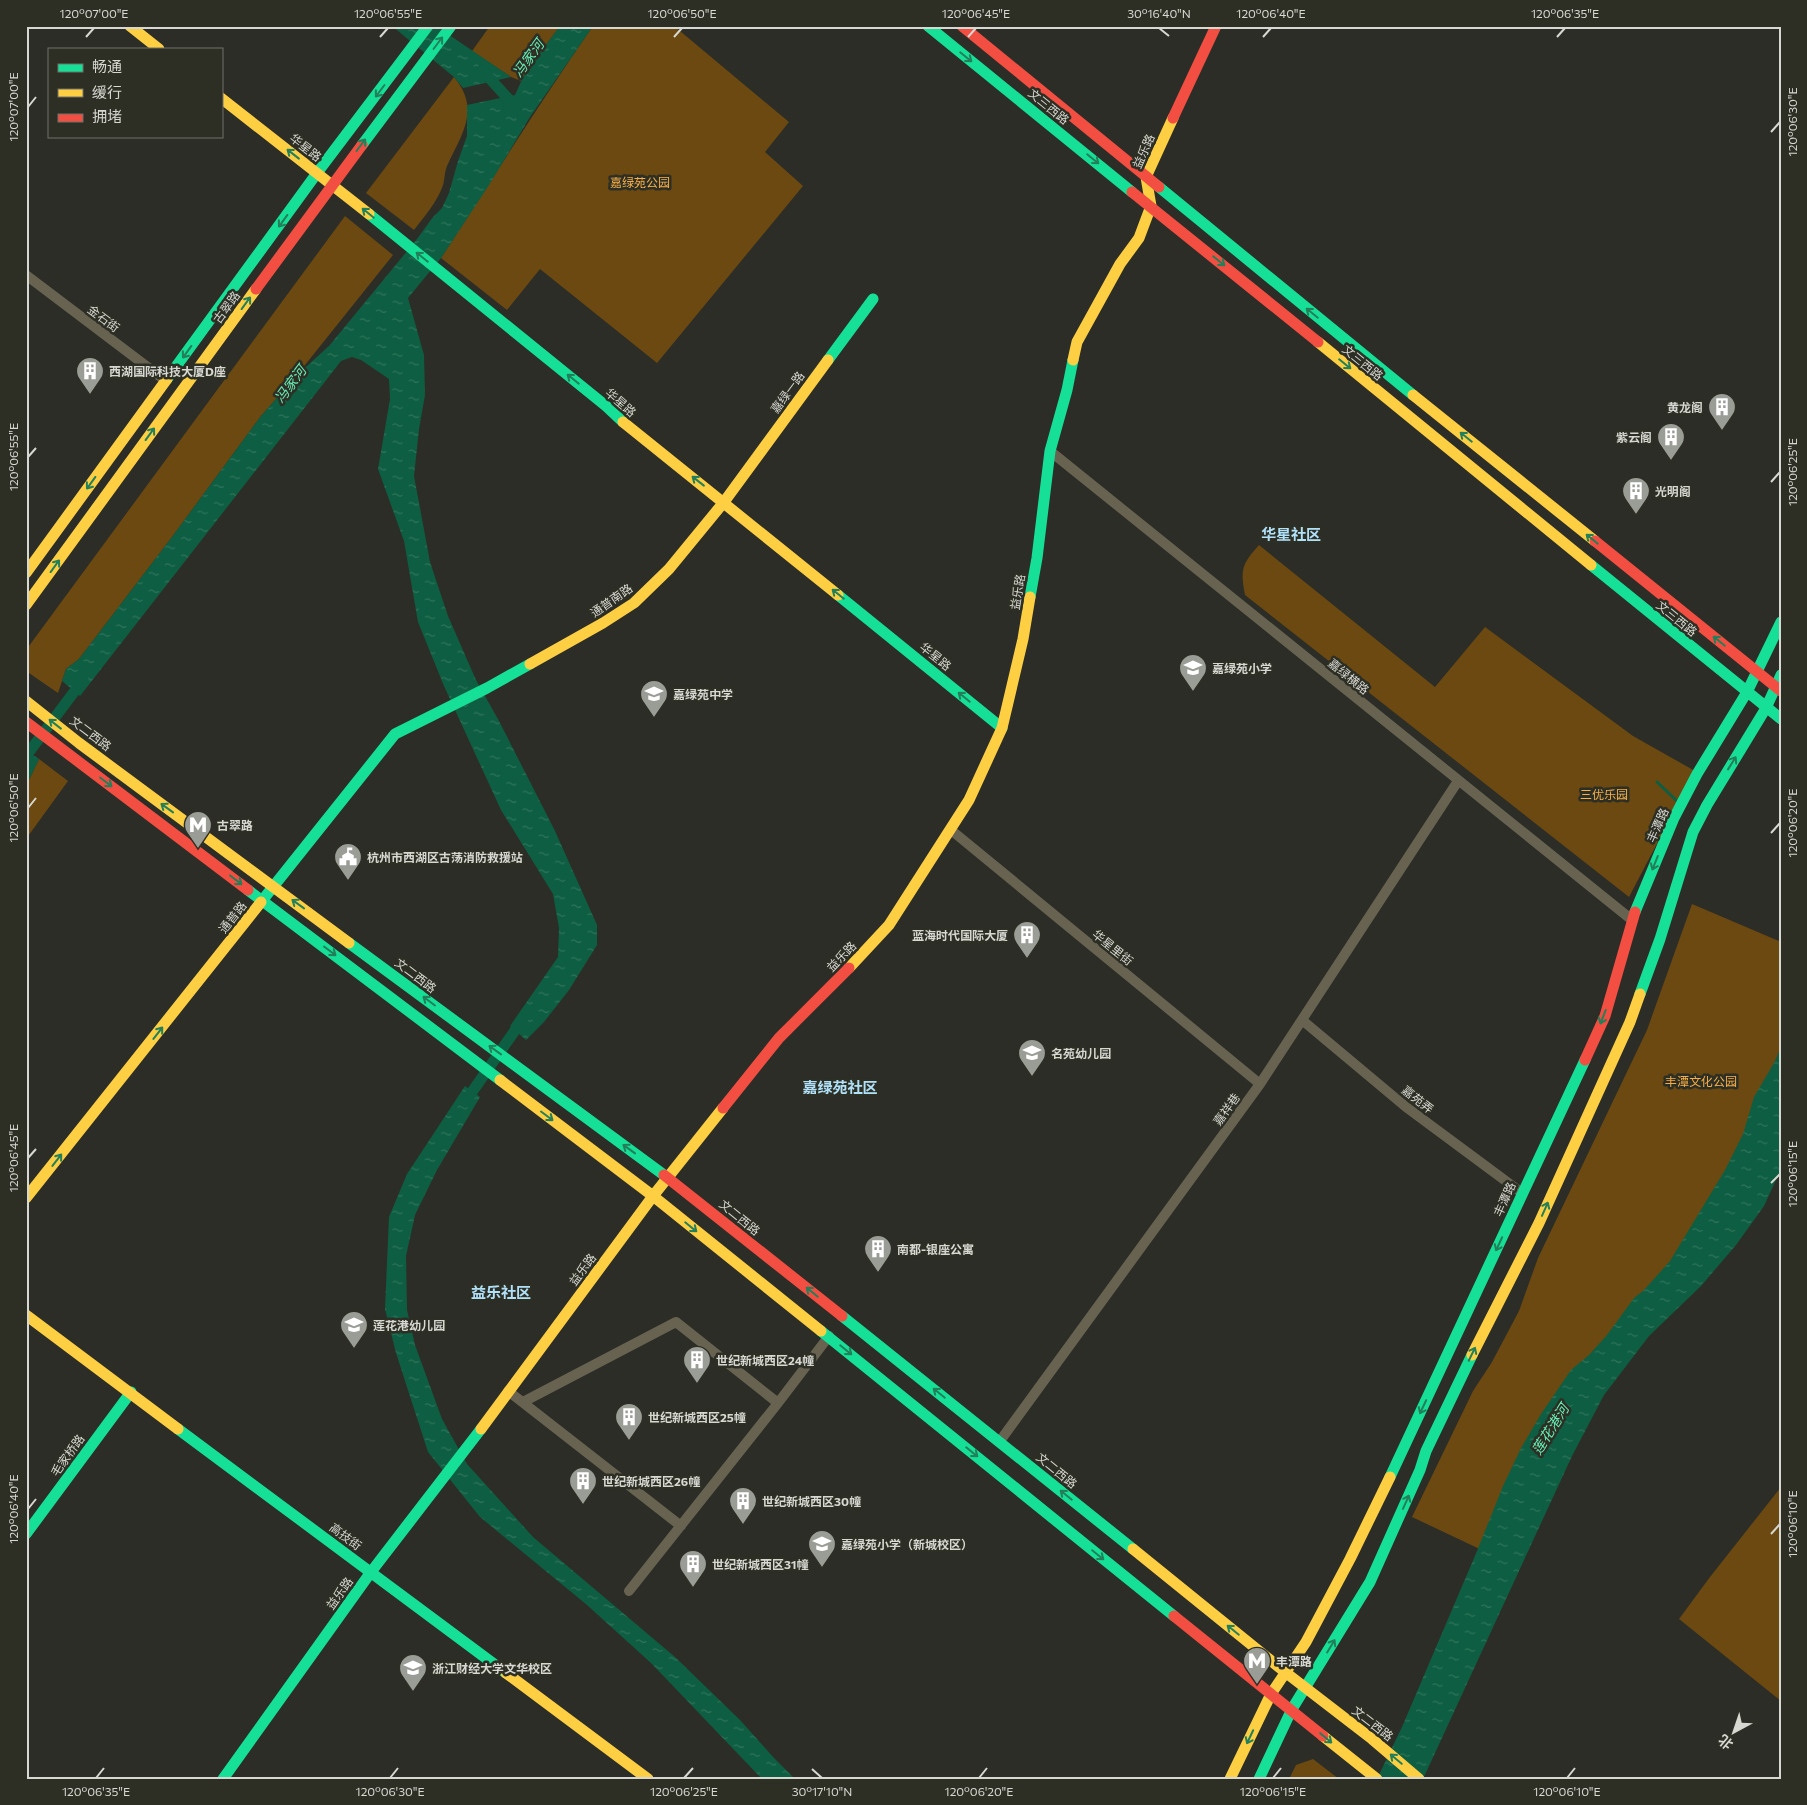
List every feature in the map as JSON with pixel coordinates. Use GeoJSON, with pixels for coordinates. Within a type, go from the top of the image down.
{"type":"FeatureCollection","features":[{"type":"Feature","properties":{"kind":"main road"},"geometry":{"type":"LineString","coordinates":[[130,26],[157,48]]}},
{"type":"Feature","properties":{"kind":"main road","name":"古翠路"},"geometry":{"type":"LineString","coordinates":[[26,572],[317,173],[428,26]]}},
{"type":"Feature","properties":{"kind":"main road","name":"古翠路"},"geometry":{"type":"LineString","coordinates":[[26,605],[332,184],[451,26]]}},
{"type":"Feature","properties":{"kind":"main road","name":"文三西路"},"geometry":{"type":"LineString","coordinates":[[928,26],[1781,719]]}},
{"type":"Feature","properties":{"kind":"main road","name":"文三西路"},"geometry":{"type":"LineString","coordinates":[[962,26],[1778,689]]}},
{"type":"Feature","properties":{"kind":"main road","name":"益乐路"},"geometry":{"type":"LineString","coordinates":[[223,1779],[371,1572],[471,1443],[653,1196],[779,1038],[848,969],[889,924],[924,874],[969,800],[1002,728],[1024,639],[1037,558],[1050,451],[1077,342],[1120,264],[1139,238],[1151,206],[1146,177],[1216,26]]}},
{"type":"Feature","properties":{"kind":"main road","name":"华星路"},"geometry":{"type":"LineString","coordinates":[[222,99],[439,270],[606,406],[623,422],[1002,728]]}},
{"type":"Feature","properties":{"kind":"main road","name":"嘉绿一路"},"geometry":{"type":"LineString","coordinates":[[724,502],[873,299]]}},
{"type":"Feature","properties":{"kind":"main road","name":"通普南路"},"geometry":{"type":"LineString","coordinates":[[487,688],[603,624],[634,603],[669,569],[724,502]]}},
{"type":"Feature","properties":{"kind":"main road","name":"丰潭路"},"geometry":{"type":"LineString","coordinates":[[1230,1779],[1270,1694],[1306,1642],[1354,1551],[1605,1016],[1632,920],[1674,818],[1747,692],[1781,622]]}},
{"type":"Feature","properties":{"kind":"main road"},"geometry":{"type":"LineString","coordinates":[[1259,1779],[1292,1709],[1370,1582],[1420,1470],[1426,1451],[1494,1309],[1539,1223],[1626,1031],[1660,939],[1693,832],[1707,805],[1778,689],[1781,675]]}},
{"type":"Feature","properties":{"kind":"main road","name":"通普路"},"geometry":{"type":"LineString","coordinates":[[26,1198],[394,734],[487,688]]}},
{"type":"Feature","properties":{"kind":"main road","name":"文二西路"},"geometry":{"type":"LineString","coordinates":[[29,703],[79,743],[668,1178],[1000,1441],[1285,1672],[1372,1738],[1419,1779]]}},
{"type":"Feature","properties":{"kind":"main road"},"geometry":{"type":"LineString","coordinates":[[26,722],[653,1196],[1377,1779]]}},
{"type":"Feature","properties":{"kind":"main road","name":"高技街"},"geometry":{"type":"LineString","coordinates":[[26,1315],[648,1779]]}},
{"type":"Feature","properties":{"kind":"main road","name":"毛家桥路"},"geometry":{"type":"LineString","coordinates":[[26,1534],[130,1392]]}},
{"type":"Feature","properties":{"kind":"street","name":"金石街"},"geometry":{"type":"LineString","coordinates":[[26,275],[166,380]]}},
{"type":"Feature","properties":{"kind":"street","name":"嘉绿横路"},"geometry":{"type":"LineString","coordinates":[[1050,451],[1632,920]]}},
{"type":"Feature","properties":{"kind":"street","name":"嘉祥巷"},"geometry":{"type":"LineString","coordinates":[[1000,1441],[1260,1084],[1458,781]]}},
{"type":"Feature","properties":{"kind":"street","name":"华星里街"},"geometry":{"type":"LineString","coordinates":[[951,830],[1260,1084]]}},
{"type":"Feature","properties":{"kind":"street","name":"嘉苑弄"},"geometry":{"type":"LineString","coordinates":[[1302,1020],[1406,1107],[1522,1193]]}},
{"type":"Feature","properties":{"kind":"street"},"geometry":{"type":"LineString","coordinates":[[523,1402],[676,1322],[778,1403]]}},
{"type":"Feature","properties":{"kind":"street"},"geometry":{"type":"LineString","coordinates":[[629,1591],[778,1403],[828,1336]]}},
{"type":"Feature","properties":{"kind":"street"},"geometry":{"type":"LineString","coordinates":[[508,1391],[681,1526]]}},
{"type":"Feature","properties":{"kind":"green space"},"geometry":{"type":"Polygon","coordinates":[[[490,26],[560,26],[521,81],[511,77],[472,51],[490,26]]]}},
{"type":"Feature","properties":{"kind":"green space","name":"嘉绿苑公园"},"geometry":{"type":"Polygon","coordinates":[[[593,26],[674,26],[789,122],[765,152],[803,186],[657,363],[540,269],[507,310],[441,258],[593,26]]]}},
{"type":"Feature","properties":{"kind":"green space"},"geometry":{"type":"Polygon","coordinates":[[[454,77],[462,89],[466,100],[468,111],[466,122],[445,171],[443,185],[439,194],[414,230],[366,193],[454,77]]]}},
{"type":"Feature","properties":{"kind":"green space"},"geometry":{"type":"Polygon","coordinates":[[[345,216],[393,255],[297,375],[261,416],[79,659],[66,669],[58,693],[26,671],[26,650],[345,216]]]}},
{"type":"Feature","properties":{"kind":"green space","name":"三优乐园"},"geometry":{"type":"Polygon","coordinates":[[[1259,545],[1435,687],[1485,627],[1633,736],[1695,771],[1629,897],[1245,595],[1244,567],[1249,557],[1259,545]]]}},
{"type":"Feature","properties":{"kind":"green space"},"geometry":{"type":"Polygon","coordinates":[[[39,759],[68,781],[26,839],[26,786],[39,759]]]}},
{"type":"Feature","properties":{"kind":"green space","name":"丰潭文化公园"},"geometry":{"type":"Polygon","coordinates":[[[1692,904],[1781,942],[1781,1077],[1727,1190],[1486,1552],[1412,1517],[1473,1391],[1492,1362],[1519,1311],[1538,1258],[1647,1030],[1692,904]]]}},
{"type":"Feature","properties":{"kind":"green space"},"geometry":{"type":"Polygon","coordinates":[[[1781,1487],[1781,1701],[1679,1619],[1781,1487]]]}},
{"type":"Feature","properties":{"kind":"green space"},"geometry":{"type":"Polygon","coordinates":[[[1313,1759],[1339,1779],[1289,1779],[1296,1765],[1313,1759]]]}},
{"type":"Feature","properties":{"kind":"water"},"geometry":{"type":"Polygon","coordinates":[[[392,26],[436,26],[511,77],[463,88],[454,77],[392,26]]]}},
{"type":"Feature","properties":{"kind":"water"},"geometry":{"type":"Polygon","coordinates":[[[560,26],[593,26],[530,117],[489,185],[441,258],[408,298],[424,355],[425,395],[414,476],[430,562],[448,616],[476,680],[555,831],[597,925],[597,945],[569,990],[544,1022],[526,1040],[510,1026],[558,957],[559,928],[553,894],[501,810],[444,686],[418,622],[404,541],[378,469],[390,399],[389,379],[361,360],[352,357],[341,361],[80,696],[62,681],[66,669],[79,659],[261,416],[297,375],[329,346],[442,208],[449,193],[467,136],[467,105],[515,95],[525,73],[560,26]]]}},
{"type":"Feature","properties":{"kind":"water"},"geometry":{"type":"Polygon","coordinates":[[[26,750],[39,759],[26,786],[26,750]]]}},
{"type":"Feature","properties":{"kind":"water","name":"莲花港河"},"geometry":{"type":"Polygon","coordinates":[[[1781,1046],[1781,1169],[1764,1206],[1736,1245],[1701,1286],[1649,1336],[1604,1395],[1572,1456],[1423,1779],[1377,1779],[1402,1727],[1503,1486],[1521,1448],[1541,1414],[1571,1370],[1589,1355],[1607,1335],[1634,1298],[1644,1290],[1670,1261],[1725,1170],[1743,1134],[1754,1097],[1775,1061],[1781,1046]]]}},
{"type":"Feature","properties":{"kind":"water"},"geometry":{"type":"Polygon","coordinates":[[[465,1086],[480,1097],[437,1170],[415,1215],[406,1256],[407,1310],[415,1345],[442,1419],[467,1464],[533,1537],[675,1657],[740,1720],[795,1779],[762,1779],[651,1663],[587,1605],[480,1517],[428,1452],[396,1353],[385,1309],[389,1217],[407,1174],[465,1086]]]}},
{"type":"Feature","properties":{"kind":"waterway"},"geometry":{"type":"LineString","coordinates":[[482,70],[513,104]]}},
{"type":"Feature","properties":{"kind":"waterway","name":"冯家河"},"geometry":{"type":"LineString","coordinates":[[26,756],[83,680]]}},
{"type":"Feature","properties":{"kind":"waterway"},"geometry":{"type":"LineString","coordinates":[[1657,782],[1677,801]]}},
{"type":"Feature","properties":{"kind":"waterway"},"geometry":{"type":"LineString","coordinates":[[465,1102],[523,1019]]}},
{"type":"Feature","properties":{"kind":"traffic: fast"},"geometry":{"type":"LineString","coordinates":[[167,379],[317,173],[428,26]]}},
{"type":"Feature","properties":{"kind":"traffic: fast"},"geometry":{"type":"LineString","coordinates":[[362,145],[451,26]]}},
{"type":"Feature","properties":{"kind":"traffic: fast"},"geometry":{"type":"LineString","coordinates":[[928,26],[1132,192]]}},
{"type":"Feature","properties":{"kind":"traffic: fast"},"geometry":{"type":"LineString","coordinates":[[1159,187],[1413,395]]}},
{"type":"Feature","properties":{"kind":"traffic: fast"},"geometry":{"type":"LineString","coordinates":[[369,214],[606,406],[623,422]]}},
{"type":"Feature","properties":{"kind":"traffic: fast"},"geometry":{"type":"LineString","coordinates":[[828,360],[873,299]]}},
{"type":"Feature","properties":{"kind":"traffic: fast"},"geometry":{"type":"LineString","coordinates":[[1030,597],[1037,558],[1050,451],[1067,390],[1073,360]]}},
{"type":"Feature","properties":{"kind":"traffic: fast"},"geometry":{"type":"LineString","coordinates":[[1591,565],[1781,719]]}},
{"type":"Feature","properties":{"kind":"traffic: fast"},"geometry":{"type":"LineString","coordinates":[[838,595],[1002,728]]}},
{"type":"Feature","properties":{"kind":"traffic: fast"},"geometry":{"type":"LineString","coordinates":[[1635,912],[1674,818],[1697,774],[1747,692],[1781,622]]}},
{"type":"Feature","properties":{"kind":"traffic: fast"},"geometry":{"type":"LineString","coordinates":[[261,902],[395,734],[487,688],[530,664]]}},
{"type":"Feature","properties":{"kind":"traffic: fast"},"geometry":{"type":"LineString","coordinates":[[1640,994],[1660,939],[1693,832],[1707,805],[1766,708],[1781,675]]}},
{"type":"Feature","properties":{"kind":"traffic: fast"},"geometry":{"type":"LineString","coordinates":[[248,890],[500,1080]]}},
{"type":"Feature","properties":{"kind":"traffic: fast"},"geometry":{"type":"LineString","coordinates":[[349,943],[664,1175]]}},
{"type":"Feature","properties":{"kind":"traffic: fast"},"geometry":{"type":"LineString","coordinates":[[1390,1477],[1585,1060]]}},
{"type":"Feature","properties":{"kind":"traffic: fast"},"geometry":{"type":"LineString","coordinates":[[842,1316],[1133,1549]]}},
{"type":"Feature","properties":{"kind":"traffic: fast"},"geometry":{"type":"LineString","coordinates":[[821,1331],[1174,1616]]}},
{"type":"Feature","properties":{"kind":"traffic: fast"},"geometry":{"type":"LineString","coordinates":[[1259,1779],[1292,1709],[1370,1582],[1420,1470],[1426,1451],[1472,1355]]}},
{"type":"Feature","properties":{"kind":"traffic: fast"},"geometry":{"type":"LineString","coordinates":[[26,1534],[131,1392]]}},
{"type":"Feature","properties":{"kind":"traffic: fast"},"geometry":{"type":"LineString","coordinates":[[178,1429],[506,1673]]}},
{"type":"Feature","properties":{"kind":"traffic: fast"},"geometry":{"type":"LineString","coordinates":[[223,1779],[371,1572],[481,1429]]}},
{"type":"Feature","properties":{"kind":"traffic: slow"},"geometry":{"type":"LineString","coordinates":[[130,26],[158,48]]}},
{"type":"Feature","properties":{"kind":"traffic: slow"},"geometry":{"type":"LineString","coordinates":[[222,99],[369,214]]}},
{"type":"Feature","properties":{"kind":"traffic: slow"},"geometry":{"type":"LineString","coordinates":[[1073,360],[1077,342],[1120,264],[1139,238],[1151,206],[1146,177],[1173,118]]}},
{"type":"Feature","properties":{"kind":"traffic: slow"},"geometry":{"type":"LineString","coordinates":[[26,605],[256,289]]}},
{"type":"Feature","properties":{"kind":"traffic: slow"},"geometry":{"type":"LineString","coordinates":[[1318,342],[1591,565]]}},
{"type":"Feature","properties":{"kind":"traffic: slow"},"geometry":{"type":"LineString","coordinates":[[530,664],[603,623],[634,603],[669,569],[724,502],[828,360]]}},
{"type":"Feature","properties":{"kind":"traffic: slow"},"geometry":{"type":"LineString","coordinates":[[26,573],[167,379]]}},
{"type":"Feature","properties":{"kind":"traffic: slow"},"geometry":{"type":"LineString","coordinates":[[1413,395],[1595,541]]}},
{"type":"Feature","properties":{"kind":"traffic: slow"},"geometry":{"type":"LineString","coordinates":[[623,422],[838,595]]}},
{"type":"Feature","properties":{"kind":"traffic: slow"},"geometry":{"type":"LineString","coordinates":[[849,968],[889,925],[969,800],[1002,728],[1023,639],[1030,597]]}},
{"type":"Feature","properties":{"kind":"traffic: slow"},"geometry":{"type":"LineString","coordinates":[[26,701],[79,743],[349,943]]}},
{"type":"Feature","properties":{"kind":"traffic: slow"},"geometry":{"type":"LineString","coordinates":[[26,1198],[261,902]]}},
{"type":"Feature","properties":{"kind":"traffic: slow"},"geometry":{"type":"LineString","coordinates":[[1472,1355],[1539,1223],[1630,1022],[1640,994]]}},
{"type":"Feature","properties":{"kind":"traffic: slow"},"geometry":{"type":"LineString","coordinates":[[500,1080],[653,1196],[821,1331]]}},
{"type":"Feature","properties":{"kind":"traffic: slow"},"geometry":{"type":"LineString","coordinates":[[481,1429],[653,1196],[723,1108]]}},
{"type":"Feature","properties":{"kind":"traffic: slow"},"geometry":{"type":"LineString","coordinates":[[26,1315],[178,1429]]}},
{"type":"Feature","properties":{"kind":"traffic: slow"},"geometry":{"type":"LineString","coordinates":[[1230,1779],[1271,1694],[1306,1642],[1350,1559],[1390,1477]]}},
{"type":"Feature","properties":{"kind":"traffic: slow"},"geometry":{"type":"LineString","coordinates":[[1133,1549],[1285,1672],[1372,1739],[1419,1779]]}},
{"type":"Feature","properties":{"kind":"traffic: slow"},"geometry":{"type":"LineString","coordinates":[[506,1673],[648,1779]]}},
{"type":"Feature","properties":{"kind":"traffic: slow"},"geometry":{"type":"LineString","coordinates":[[1323,1736],[1377,1779]]}},
{"type":"Feature","properties":{"kind":"traffic: jam"},"geometry":{"type":"LineString","coordinates":[[962,26],[1159,187]]}},
{"type":"Feature","properties":{"kind":"traffic: jam"},"geometry":{"type":"LineString","coordinates":[[1173,118],[1216,26]]}},
{"type":"Feature","properties":{"kind":"traffic: jam"},"geometry":{"type":"LineString","coordinates":[[256,289],[362,145]]}},
{"type":"Feature","properties":{"kind":"traffic: jam"},"geometry":{"type":"LineString","coordinates":[[1132,192],[1318,342]]}},
{"type":"Feature","properties":{"kind":"traffic: jam"},"geometry":{"type":"LineString","coordinates":[[1595,541],[1781,691]]}},
{"type":"Feature","properties":{"kind":"traffic: jam"},"geometry":{"type":"LineString","coordinates":[[26,722],[248,890]]}},
{"type":"Feature","properties":{"kind":"traffic: jam"},"geometry":{"type":"LineString","coordinates":[[1585,1060],[1605,1016],[1635,912]]}},
{"type":"Feature","properties":{"kind":"traffic: jam"},"geometry":{"type":"LineString","coordinates":[[723,1108],[779,1038],[849,968]]}},
{"type":"Feature","properties":{"kind":"traffic: jam"},"geometry":{"type":"LineString","coordinates":[[664,1175],[842,1316]]}},
{"type":"Feature","properties":{"kind":"traffic: jam"},"geometry":{"type":"LineString","coordinates":[[1174,1616],[1323,1736]]}},
{"type":"Feature","properties":{"kind":"place","name":"西湖国际科技大厦D座"},"geometry":{"type":"Point","coordinates":[90,395]}},
{"type":"Feature","properties":{"kind":"place","name":"黄龙阁"},"geometry":{"type":"Point","coordinates":[1722,431]}},
{"type":"Feature","properties":{"kind":"place","name":"紫云阁"},"geometry":{"type":"Point","coordinates":[1671,461]}},
{"type":"Feature","properties":{"kind":"place","name":"光明阁"},"geometry":{"type":"Point","coordinates":[1636,515]}},
{"type":"Feature","properties":{"kind":"place","name":"嘉绿苑小学"},"geometry":{"type":"Point","coordinates":[1193,692]}},
{"type":"Feature","properties":{"kind":"place","name":"嘉绿苑中学"},"geometry":{"type":"Point","coordinates":[654,718]}},
{"type":"Feature","properties":{"kind":"place","name":"古翠路"},"geometry":{"type":"Point","coordinates":[198,849]}},
{"type":"Feature","properties":{"kind":"place","name":"杭州市西湖区古荡消防救援站"},"geometry":{"type":"Point","coordinates":[348,881]}},
{"type":"Feature","properties":{"kind":"place","name":"蓝海时代国际大厦"},"geometry":{"type":"Point","coordinates":[1027,959]}},
{"type":"Feature","properties":{"kind":"place","name":"名苑幼儿园"},"geometry":{"type":"Point","coordinates":[1032,1077]}},
{"type":"Feature","properties":{"kind":"place","name":"南都-银座公寓"},"geometry":{"type":"Point","coordinates":[878,1273]}},
{"type":"Feature","properties":{"kind":"place","name":"莲花港幼儿园"},"geometry":{"type":"Point","coordinates":[354,1349]}},
{"type":"Feature","properties":{"kind":"place","name":"世纪新城西区24幢"},"geometry":{"type":"Point","coordinates":[697,1384]}},
{"type":"Feature","properties":{"kind":"place","name":"世纪新城西区25幢"},"geometry":{"type":"Point","coordinates":[629,1441]}},
{"type":"Feature","properties":{"kind":"place","name":"世纪新城西区26幢"},"geometry":{"type":"Point","coordinates":[583,1505]}},
{"type":"Feature","properties":{"kind":"place","name":"世纪新城西区30幢"},"geometry":{"type":"Point","coordinates":[743,1525]}},
{"type":"Feature","properties":{"kind":"place","name":"嘉绿苑小学（新城校区）"},"geometry":{"type":"Point","coordinates":[822,1568]}},
{"type":"Feature","properties":{"kind":"place","name":"世纪新城西区31幢"},"geometry":{"type":"Point","coordinates":[693,1588]}},
{"type":"Feature","properties":{"kind":"place","name":"丰潭路"},"geometry":{"type":"Point","coordinates":[1257,1685]}},
{"type":"Feature","properties":{"kind":"place","name":"浙江财经大学文华校区"},"geometry":{"type":"Point","coordinates":[413,1692]}},
{"type":"Feature","properties":{"kind":"district","name":"华星社区"},"geometry":{"type":"Point","coordinates":[1291,534]}},
{"type":"Feature","properties":{"kind":"district","name":"嘉绿苑社区"},"geometry":{"type":"Point","coordinates":[840,1087]}},
{"type":"Feature","properties":{"kind":"district","name":"益乐社区"},"geometry":{"type":"Point","coordinates":[501,1292]}}]}
